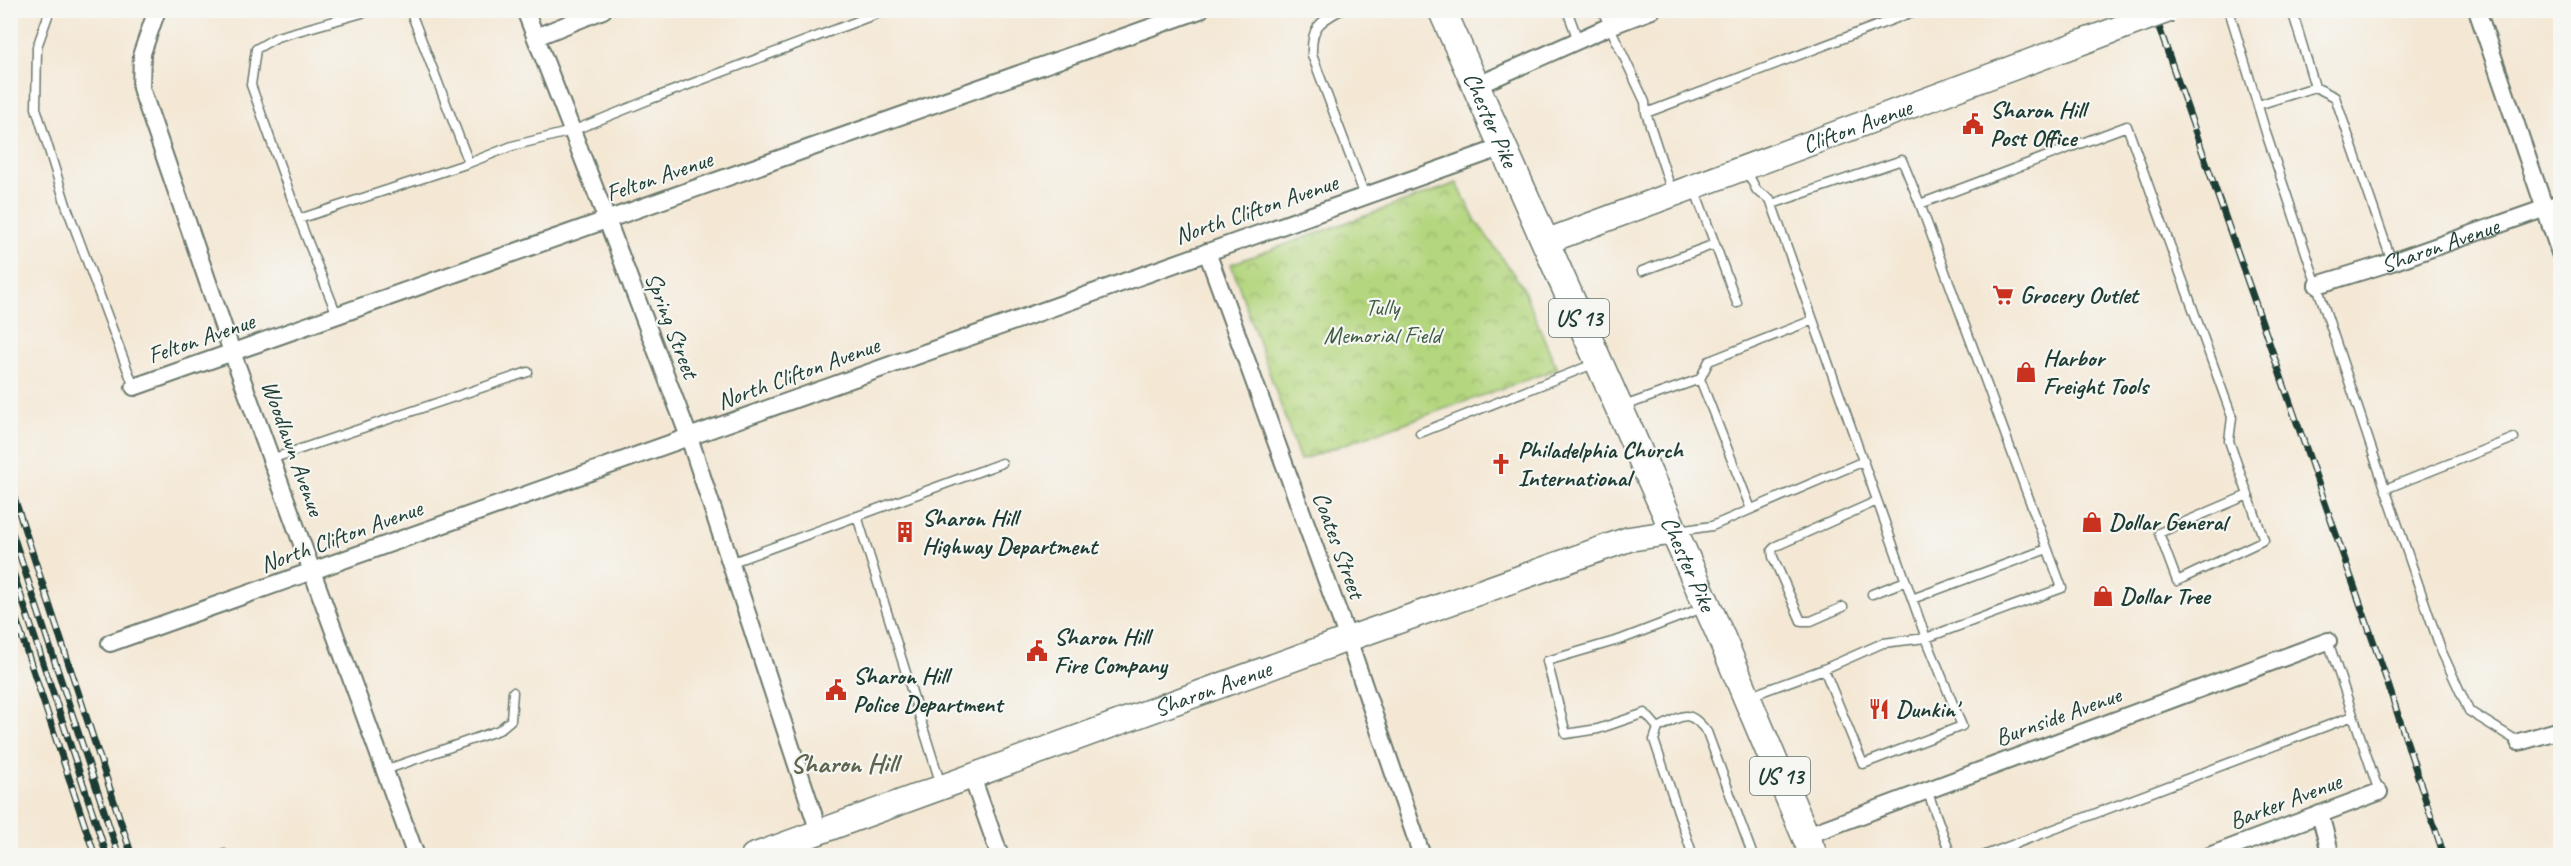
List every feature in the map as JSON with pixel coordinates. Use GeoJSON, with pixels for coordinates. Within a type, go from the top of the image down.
{"type":"FeatureCollection","features":[{"type":"Feature","properties":{"kind":"main road","name":"Chester Pike"},"geometry":{"type":"LineString","coordinates":[[1442,10],[1708,606],[1809,850]]}},
{"type":"Feature","properties":{"kind":"street","name":"Woodlawn Avenue"},"geometry":{"type":"LineString","coordinates":[[157,10],[142,53],[141,88],[232,352],[416,855]]}},
{"type":"Feature","properties":{"kind":"street","name":"Spring Street"},"geometry":{"type":"LineString","coordinates":[[525,10],[689,437],[819,832]]}},
{"type":"Feature","properties":{"kind":"street"},"geometry":{"type":"LineString","coordinates":[[536,37],[603,10]]}},
{"type":"Feature","properties":{"kind":"street","name":"Felton Avenue"},"geometry":{"type":"LineString","coordinates":[[134,387],[1200,10]]}},
{"type":"Feature","properties":{"kind":"street"},"geometry":{"type":"LineString","coordinates":[[1476,86],[1610,26],[1652,10]]}},
{"type":"Feature","properties":{"kind":"street","name":"Clifton Avenue"},"geometry":{"type":"LineString","coordinates":[[1545,242],[2169,10]]}},
{"type":"Feature","properties":{"kind":"street"},"geometry":{"type":"LineString","coordinates":[[2477,10],[2553,206],[2560,253]]}},
{"type":"Feature","properties":{"kind":"street","name":"North Clifton Avenue"},"geometry":{"type":"LineString","coordinates":[[110,644],[1503,147]]}},
{"type":"Feature","properties":{"kind":"street","name":"Sharon Avenue"},"geometry":{"type":"LineString","coordinates":[[2317,285],[2392,262],[2553,206]]}},
{"type":"Feature","properties":{"kind":"street","name":"Coates Street"},"geometry":{"type":"LineString","coordinates":[[1207,252],[1348,639],[1422,855]]}},
{"type":"Feature","properties":{"kind":"street","name":"Sharon Avenue"},"geometry":{"type":"LineString","coordinates":[[753,855],[1629,539],[1675,532]]}},
{"type":"Feature","properties":{"kind":"street","name":"Burnside Avenue"},"geometry":{"type":"LineString","coordinates":[[1809,850],[1927,790],[2328,641]]}},
{"type":"Feature","properties":{"kind":"street"},"geometry":{"type":"LineString","coordinates":[[2519,742],[2560,730]]}},
{"type":"Feature","properties":{"kind":"street"},"geometry":{"type":"LineString","coordinates":[[972,777],[1000,855]]}},
{"type":"Feature","properties":{"kind":"street","name":"Barker Avenue"},"geometry":{"type":"LineString","coordinates":[[2208,855],[2379,792]]}},
{"type":"Feature","properties":{"kind":"street"},"geometry":{"type":"LineString","coordinates":[[2320,813],[2331,855]]}},
{"type":"Feature","properties":{"kind":"lane"},"geometry":{"type":"LineString","coordinates":[[50,10],[37,47],[36,108],[66,205],[134,387]]}},
{"type":"Feature","properties":{"kind":"lane"},"geometry":{"type":"LineString","coordinates":[[338,315],[299,219],[250,85],[256,49],[277,37],[373,10]]}},
{"type":"Feature","properties":{"kind":"lane"},"geometry":{"type":"LineString","coordinates":[[410,10],[469,163]]}},
{"type":"Feature","properties":{"kind":"lane"},"geometry":{"type":"LineString","coordinates":[[299,219],[469,163],[512,146],[572,131],[887,10]]}},
{"type":"Feature","properties":{"kind":"lane"},"geometry":{"type":"LineString","coordinates":[[1341,10],[1322,20],[1317,26],[1312,40],[1312,55],[1365,196]]}},
{"type":"Feature","properties":{"kind":"lane"},"geometry":{"type":"LineString","coordinates":[[1567,10],[1578,40]]}},
{"type":"Feature","properties":{"kind":"lane"},"geometry":{"type":"LineString","coordinates":[[1602,10],[1645,102],[1646,113],[1683,191],[1715,244],[1737,303]]}},
{"type":"Feature","properties":{"kind":"lane"},"geometry":{"type":"LineString","coordinates":[[1646,113],[1918,10]]}},
{"type":"Feature","properties":{"kind":"lane"},"geometry":{"type":"LineString","coordinates":[[2229,10],[2317,285],[2441,650],[2469,711],[2519,742]]}},
{"type":"Feature","properties":{"kind":"lane"},"geometry":{"type":"LineString","coordinates":[[2294,17],[2315,87]]}},
{"type":"Feature","properties":{"kind":"lane"},"geometry":{"type":"LineString","coordinates":[[2258,105],[2315,87],[2335,97],[2392,262]]}},
{"type":"Feature","properties":{"kind":"lane"},"geometry":{"type":"LineString","coordinates":[[1920,204],[2127,126],[2232,417],[2229,441],[2264,540],[2177,581],[2159,533],[2248,495]]}},
{"type":"Feature","properties":{"kind":"lane"},"geometry":{"type":"LineString","coordinates":[[1747,697],[1824,669],[1883,643],[1926,638],[2062,588],[1902,160],[1772,204]]}},
{"type":"Feature","properties":{"kind":"lane"},"geometry":{"type":"LineString","coordinates":[[1745,168],[1757,191],[1770,199],[1772,204],[1926,638],[1962,726],[1863,765],[1824,669]]}},
{"type":"Feature","properties":{"kind":"lane"},"geometry":{"type":"LineString","coordinates":[[1642,271],[1715,244]]}},
{"type":"Feature","properties":{"kind":"lane"},"geometry":{"type":"LineString","coordinates":[[1751,509],[1700,379],[1708,361],[1813,320]]}},
{"type":"Feature","properties":{"kind":"lane"},"geometry":{"type":"LineString","coordinates":[[1420,433],[1599,362]]}},
{"type":"Feature","properties":{"kind":"lane"},"geometry":{"type":"LineString","coordinates":[[271,459],[528,372]]}},
{"type":"Feature","properties":{"kind":"lane"},"geometry":{"type":"LineString","coordinates":[[1619,408],[1700,379]]}},
{"type":"Feature","properties":{"kind":"lane"},"geometry":{"type":"LineString","coordinates":[[2385,489],[2514,438]]}},
{"type":"Feature","properties":{"kind":"lane"},"geometry":{"type":"LineString","coordinates":[[1675,532],[1712,526],[1863,461]]}},
{"type":"Feature","properties":{"kind":"lane"},"geometry":{"type":"LineString","coordinates":[[730,564],[1002,463]]}},
{"type":"Feature","properties":{"kind":"lane"},"geometry":{"type":"LineString","coordinates":[[1844,606],[1811,621],[1801,621],[1772,550],[1776,546],[1878,501]]}},
{"type":"Feature","properties":{"kind":"lane"},"geometry":{"type":"LineString","coordinates":[[857,516],[942,787]]}},
{"type":"Feature","properties":{"kind":"lane"},"geometry":{"type":"LineString","coordinates":[[1912,599],[2047,549]]}},
{"type":"Feature","properties":{"kind":"lane"},"geometry":{"type":"LineString","coordinates":[[1872,594],[1906,581]]}},
{"type":"Feature","properties":{"kind":"lane"},"geometry":{"type":"LineString","coordinates":[[1658,728],[1645,713],[1598,729],[1566,734],[1547,661],[1622,639],[1708,606]]}},
{"type":"Feature","properties":{"kind":"lane"},"geometry":{"type":"LineString","coordinates":[[2328,641],[2379,792]]}},
{"type":"Feature","properties":{"kind":"lane"},"geometry":{"type":"LineString","coordinates":[[385,770],[499,730],[511,720],[513,692]]}},
{"type":"Feature","properties":{"kind":"lane"},"geometry":{"type":"LineString","coordinates":[[1693,855],[1654,740],[1658,728],[1685,715],[1696,718],[1707,732],[1753,855]]}},
{"type":"Feature","properties":{"kind":"lane"},"geometry":{"type":"LineString","coordinates":[[1983,855],[2353,716]]}},
{"type":"Feature","properties":{"kind":"lane"},"geometry":{"type":"LineString","coordinates":[[1927,790],[1951,855]]}},
{"type":"Feature","properties":{"kind":"green space","name":"Tully Memorial Field"},"geometry":{"type":"Polygon","coordinates":[[[1457,183],[1474,218],[1522,286],[1557,369],[1300,460],[1231,264],[1457,183]]]}},
{"type":"Feature","properties":{"kind":"railway"},"geometry":{"type":"LineString","coordinates":[[2153,10],[2384,672],[2444,856]]}},
{"type":"Feature","properties":{"kind":"railway"},"geometry":{"type":"LineString","coordinates":[[10,485],[132,856]]}},
{"type":"Feature","properties":{"kind":"railway"},"geometry":{"type":"LineString","coordinates":[[10,526],[119,856]]}},
{"type":"Feature","properties":{"kind":"railway"},"geometry":{"type":"LineString","coordinates":[[10,563],[107,856]]}},
{"type":"Feature","properties":{"kind":"railway"},"geometry":{"type":"LineString","coordinates":[[10,601],[95,856]]}},
{"type":"Feature","properties":{"kind":"place","name":"Sharon Hill Post Office"},"geometry":{"type":"Point","coordinates":[1973,124]}},
{"type":"Feature","properties":{"kind":"place","name":"Grocery Outlet"},"geometry":{"type":"Point","coordinates":[2003,295]}},
{"type":"Feature","properties":{"kind":"place","name":"Harbor Freight Tools"},"geometry":{"type":"Point","coordinates":[2026,372]}},
{"type":"Feature","properties":{"kind":"place","name":"Philadelphia Church International"},"geometry":{"type":"Point","coordinates":[1501,464]}},
{"type":"Feature","properties":{"kind":"place","name":"Dollar General"},"geometry":{"type":"Point","coordinates":[2092,522]}},
{"type":"Feature","properties":{"kind":"place","name":"Sharon Hill Highway Department"},"geometry":{"type":"Point","coordinates":[905,532]}},
{"type":"Feature","properties":{"kind":"place","name":"Dollar Tree"},"geometry":{"type":"Point","coordinates":[2103,596]}},
{"type":"Feature","properties":{"kind":"place","name":"Sharon Hill Fire Company"},"geometry":{"type":"Point","coordinates":[1037,651]}},
{"type":"Feature","properties":{"kind":"place","name":"Sharon Hill Police Department"},"geometry":{"type":"Point","coordinates":[836,690]}},
{"type":"Feature","properties":{"kind":"place","name":"Dunkin'"},"geometry":{"type":"Point","coordinates":[1879,709]}},
{"type":"Feature","properties":{"kind":"district","name":"Sharon Hill"},"geometry":{"type":"Point","coordinates":[844,763]}}]}
